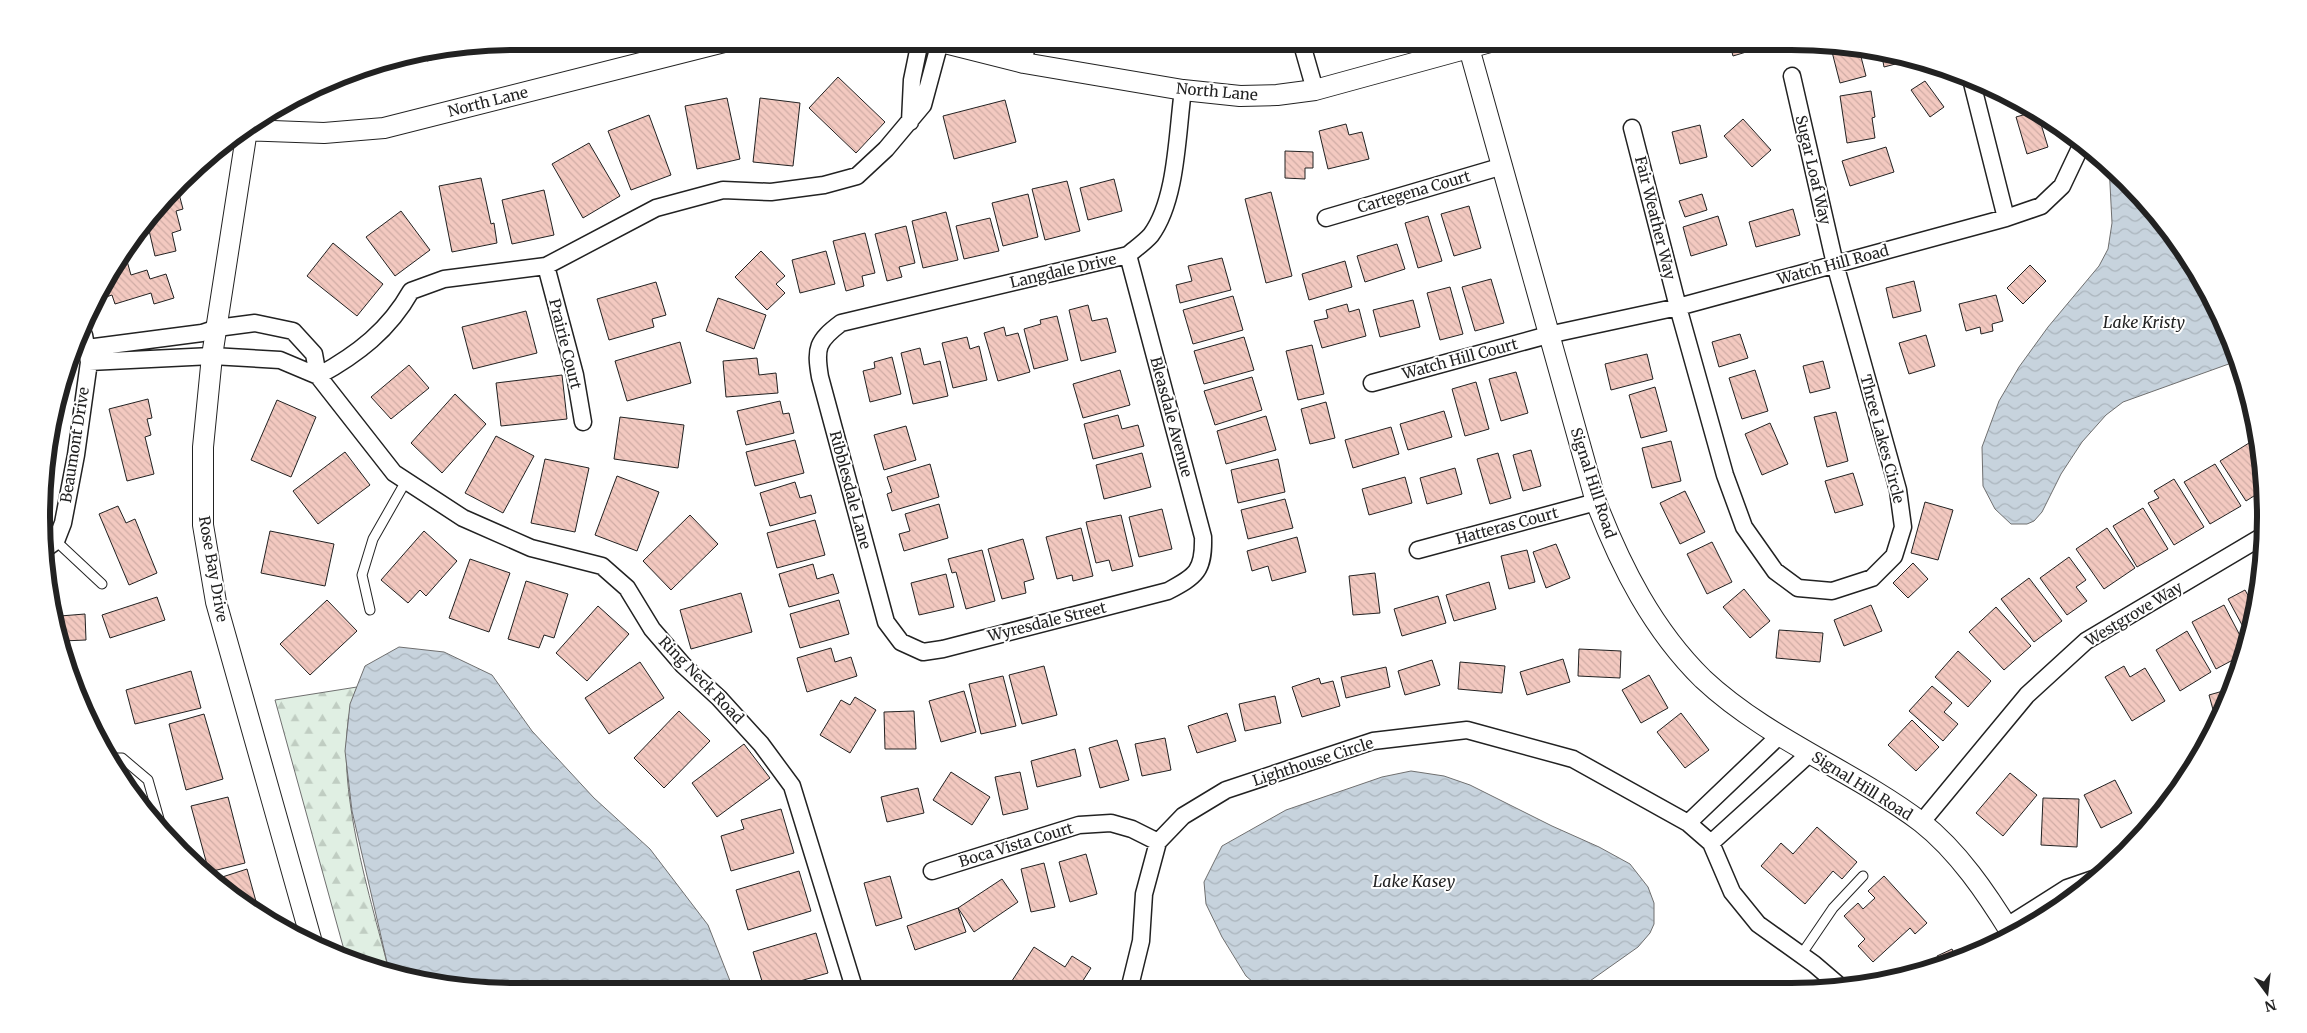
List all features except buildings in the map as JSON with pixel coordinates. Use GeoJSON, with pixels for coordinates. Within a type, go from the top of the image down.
{"type":"FeatureCollection","features":[{"type":"Feature","properties":{"kind":"street","name":"North Lane"},"geometry":{"type":"LineString","coordinates":[[255,130],[324,133],[384,128],[692,50]]}},
{"type":"Feature","properties":{"kind":"street"},"geometry":{"type":"LineString","coordinates":[[910,122],[912,80],[918,50]]}},
{"type":"Feature","properties":{"kind":"street"},"geometry":{"type":"LineString","coordinates":[[318,376],[351,358],[371,340],[402,307],[412,291],[444,279],[546,266],[656,208],[723,190],[771,192],[824,185],[857,176],[910,122],[923,105],[936,50]]}},
{"type":"Feature","properties":{"kind":"street","name":"North Lane"},"geometry":{"type":"LineString","coordinates":[[971,50],[1024,63],[1183,90],[1240,96],[1277,95],[1315,90],[1462,50]]}},
{"type":"Feature","properties":{"kind":"street"},"geometry":{"type":"LineString","coordinates":[[1024,63],[1026,50]]}},
{"type":"Feature","properties":{"kind":"street"},"geometry":{"type":"LineString","coordinates":[[1304,50],[1315,90]]}},
{"type":"Feature","properties":{"kind":"street","name":"Signal Hill Road"},"geometry":{"type":"LineString","coordinates":[[1470,50],[1596,502],[1610,540],[1646,606],[1682,656],[1704,679],[1779,736],[1921,822],[1943,842],[1966,869],[2008,929]]}},
{"type":"Feature","properties":{"kind":"street","name":"Sugar Loaf Way"},"geometry":{"type":"LineString","coordinates":[[1792,76],[1835,264]]}},
{"type":"Feature","properties":{"kind":"street"},"geometry":{"type":"LineString","coordinates":[[1972,87],[2006,218]]}},
{"type":"Feature","properties":{"kind":"street","name":"Langdale Drive"},"geometry":{"type":"LineString","coordinates":[[826,335],[841,323],[1128,255],[1150,236],[1163,213],[1171,185],[1183,90]]}},
{"type":"Feature","properties":{"kind":"street","name":"Fair Weather Way"},"geometry":{"type":"LineString","coordinates":[[1632,128],[1678,307]]}},
{"type":"Feature","properties":{"kind":"street","name":"Rose Bay Drive"},"geometry":{"type":"LineString","coordinates":[[245,138],[212,356],[203,447],[203,525],[216,602],[305,932]]}},
{"type":"Feature","properties":{"kind":"street","name":"Watch Hill Road"},"geometry":{"type":"LineString","coordinates":[[1548,335],[1678,307],[2006,218],[2041,206],[2062,186],[2079,150]]}},
{"type":"Feature","properties":{"kind":"street","name":"Cartegena Court"},"geometry":{"type":"LineString","coordinates":[[1326,218],[1503,166]]}},
{"type":"Feature","properties":{"kind":"street","name":"Bleasdale Avenue"},"geometry":{"type":"LineString","coordinates":[[1128,255],[1204,537],[1204,556],[1193,578]]}},
{"type":"Feature","properties":{"kind":"street","name":"Three Lakes Circle"},"geometry":{"type":"LineString","coordinates":[[1678,307],[1725,475],[1744,527],[1775,571],[1798,588],[1832,591],[1872,578],[1894,556],[1903,527],[1898,490],[1835,264]]}},
{"type":"Feature","properties":{"kind":"street","name":"Prairie Court"},"geometry":{"type":"LineString","coordinates":[[546,266],[575,375],[583,422]]}},
{"type":"Feature","properties":{"kind":"street","name":"Ring Neck Road"},"geometry":{"type":"LineString","coordinates":[[87,348],[202,333],[217,328],[255,323],[293,331],[314,354],[318,376],[394,473],[463,518],[530,548],[602,566],[627,588],[652,629],[683,665],[762,744],[792,786],[853,983]]}},
{"type":"Feature","properties":{"kind":"street","name":"Ribblesdale Lane"},"geometry":{"type":"LineString","coordinates":[[826,335],[816,354],[820,377],[886,622],[901,642]]}},
{"type":"Feature","properties":{"kind":"street","name":"Watch Hill Court"},"geometry":{"type":"LineString","coordinates":[[1372,382],[1548,335]]}},
{"type":"Feature","properties":{"kind":"street","name":"Ring Neck Road"},"geometry":{"type":"LineString","coordinates":[[87,348],[280,360],[318,376]]}},
{"type":"Feature","properties":{"kind":"street","name":"Beaumont Drive"},"geometry":{"type":"LineString","coordinates":[[51,543],[63,523],[76,455],[87,348]]}},
{"type":"Feature","properties":{"kind":"street","name":"Hatteras Court"},"geometry":{"type":"LineString","coordinates":[[1418,550],[1596,502]]}},
{"type":"Feature","properties":{"kind":"street","name":"Westgrove Way"},"geometry":{"type":"LineString","coordinates":[[1921,822],[2027,695],[2086,642],[2256,540]]}},
{"type":"Feature","properties":{"kind":"street","name":"Wyresdale Street"},"geometry":{"type":"LineString","coordinates":[[901,642],[923,652],[943,649],[1168,591],[1193,578]]}},
{"type":"Feature","properties":{"kind":"street","name":"Lighthouse Circle"},"geometry":{"type":"LineString","coordinates":[[1131,983],[1140,941],[1144,894],[1158,842],[1183,816],[1226,790],[1373,741],[1467,730],[1573,759],[1688,823],[1711,843],[1732,892],[1752,918],[1833,981]]}},
{"type":"Feature","properties":{"kind":"street"},"geometry":{"type":"LineString","coordinates":[[1688,823],[1779,736]]}},
{"type":"Feature","properties":{"kind":"street"},"geometry":{"type":"LineString","coordinates":[[1711,843],[1809,754]]}},
{"type":"Feature","properties":{"kind":"street","name":"Boca Vista Court"},"geometry":{"type":"LineString","coordinates":[[932,871],[1079,825],[1112,823],[1132,829],[1158,842]]}},
{"type":"Feature","properties":{"kind":"street"},"geometry":{"type":"LineString","coordinates":[[2015,926],[2066,888],[2077,884]]}},
{"type":"Feature","properties":{"kind":"lane"},"geometry":{"type":"LineString","coordinates":[[370,610],[362,575],[373,540],[406,481]]}},
{"type":"Feature","properties":{"kind":"lane"},"geometry":{"type":"LineString","coordinates":[[51,546],[102,584]]}},
{"type":"Feature","properties":{"kind":"lane"},"geometry":{"type":"LineString","coordinates":[[117,758],[122,758],[148,780],[158,814]]}},
{"type":"Feature","properties":{"kind":"lane"},"geometry":{"type":"LineString","coordinates":[[1801,955],[1833,908],[1863,876]]}},
{"type":"Feature","properties":{"kind":"green space"},"geometry":{"type":"Polygon","coordinates":[[[357,687],[349,718],[346,752],[348,790],[362,867],[387,964],[344,949],[275,700],[357,687]]]}},
{"type":"Feature","properties":{"kind":"water","name":"Lake Kristy"},"geometry":{"type":"Polygon","coordinates":[[[2110,177],[2141,209],[2161,233],[2195,283],[2209,310],[2231,363],[2123,402],[2106,415],[2082,442],[2061,474],[2042,512],[2034,521],[2027,524],[2011,524],[1995,509],[1983,486],[1982,447],[1999,401],[2019,367],[2048,327],[2099,266],[2108,249],[2112,223],[2110,177]]]}},
{"type":"Feature","properties":{"kind":"water"},"geometry":{"type":"Polygon","coordinates":[[[399,647],[444,652],[492,675],[532,731],[594,798],[650,849],[708,925],[731,983],[486,982],[425,974],[387,964],[352,811],[345,751],[350,704],[365,666],[399,647]]]}},
{"type":"Feature","properties":{"kind":"water","name":"Lake Kasey"},"geometry":{"type":"Polygon","coordinates":[[[1411,771],[1444,776],[1470,785],[1599,847],[1630,864],[1648,887],[1654,903],[1654,924],[1650,933],[1638,947],[1587,983],[1254,983],[1246,976],[1222,937],[1206,904],[1204,882],[1222,846],[1286,810],[1382,777],[1411,771]]]}}]}
